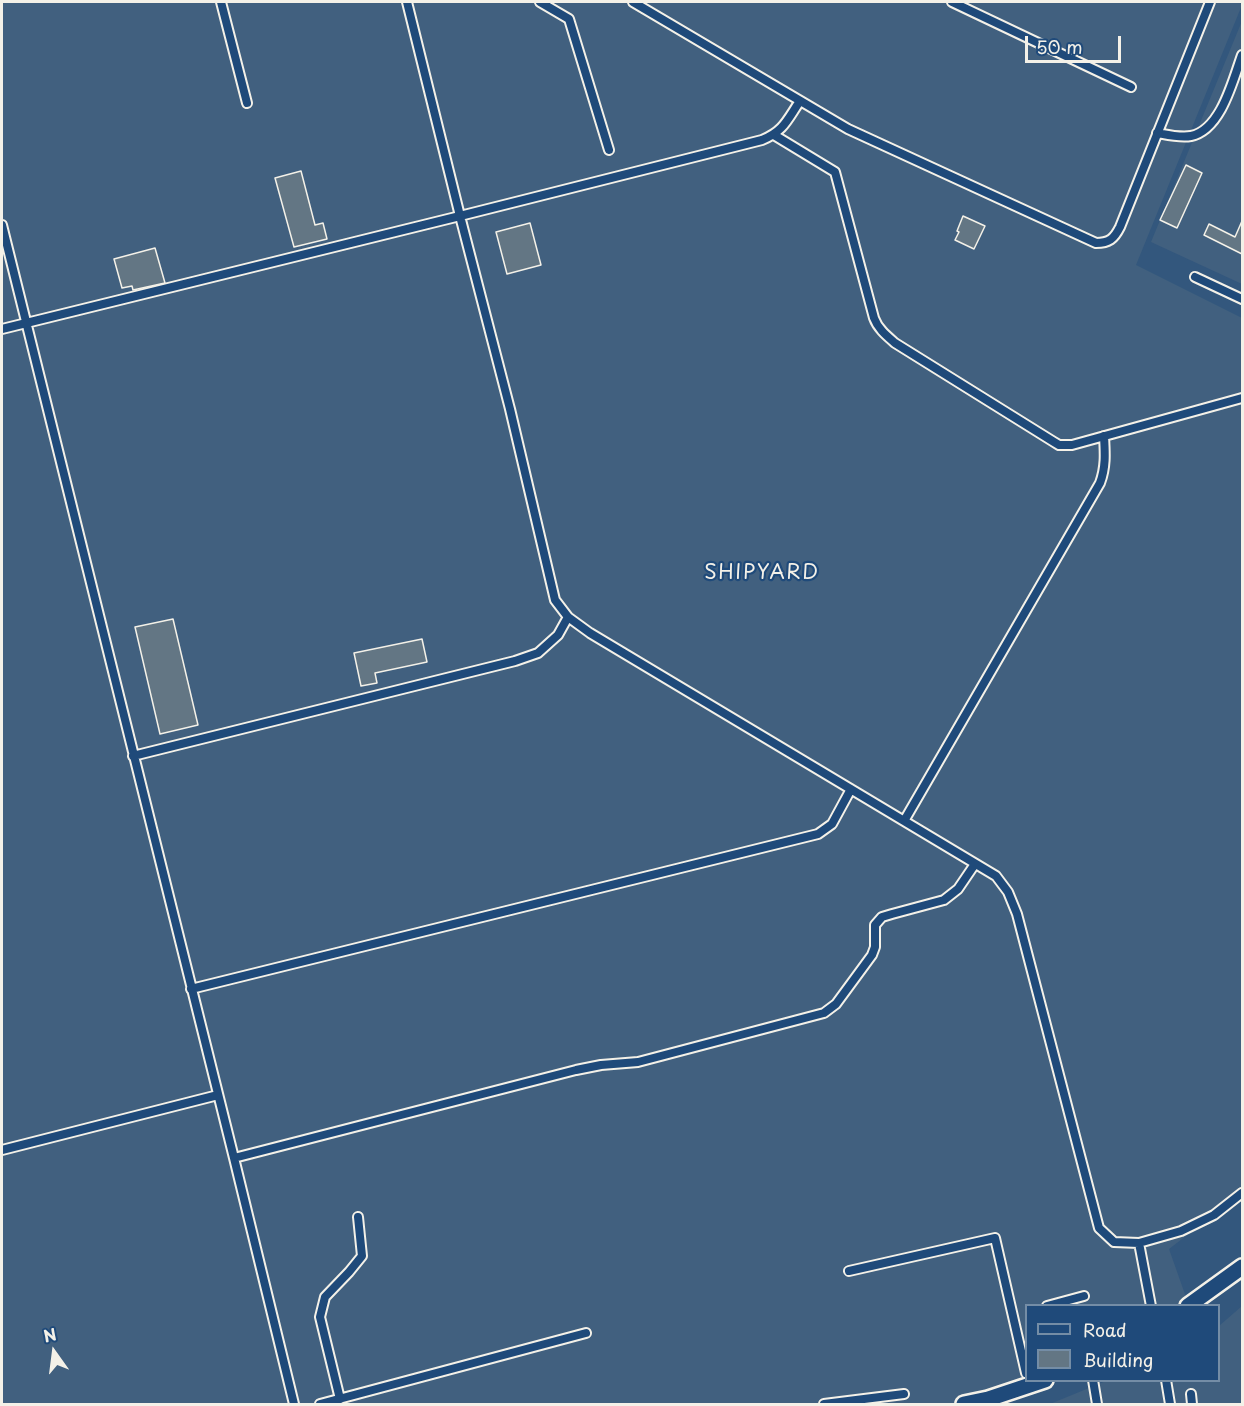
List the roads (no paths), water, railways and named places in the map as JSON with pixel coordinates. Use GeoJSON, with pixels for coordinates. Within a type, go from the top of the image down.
{"type":"FeatureCollection","features":[{"type":"Feature","properties":{"kind":"street"},"geometry":{"type":"LineString","coordinates":[[1189,1304],[1242,1268]]}},
{"type":"Feature","properties":{"kind":"street"},"geometry":{"type":"LineString","coordinates":[[964,1404],[988,1400],[1025,1382]]}},
{"type":"Feature","properties":{"kind":"lane"},"geometry":{"type":"LineString","coordinates":[[221,2],[247,103]]}},
{"type":"Feature","properties":{"kind":"lane"},"geometry":{"type":"LineString","coordinates":[[407,2],[510,409],[555,600],[568,616],[590,633],[996,876],[1008,892],[1017,914],[1099,1228],[1114,1242],[1139,1243],[1181,1231],[1214,1215],[1242,1193]]}},
{"type":"Feature","properties":{"kind":"lane"},"geometry":{"type":"LineString","coordinates":[[540,2],[569,19],[609,150]]}},
{"type":"Feature","properties":{"kind":"lane"},"geometry":{"type":"LineString","coordinates":[[633,2],[848,129],[1096,243],[1105,243],[1116,235],[1210,2]]}},
{"type":"Feature","properties":{"kind":"lane"},"geometry":{"type":"LineString","coordinates":[[952,2],[1131,87]]}},
{"type":"Feature","properties":{"kind":"lane"},"geometry":{"type":"LineString","coordinates":[[1157,133],[1192,136],[1211,124],[1220,112],[1242,55]]}},
{"type":"Feature","properties":{"kind":"lane"},"geometry":{"type":"LineString","coordinates":[[2,329],[750,143],[774,135],[783,127],[800,101]]}},
{"type":"Feature","properties":{"kind":"lane"},"geometry":{"type":"LineString","coordinates":[[774,135],[835,172],[874,318],[884,333],[895,344],[1059,445],[1072,445],[1242,399]]}},
{"type":"Feature","properties":{"kind":"lane"},"geometry":{"type":"LineString","coordinates":[[2,225],[294,1404]]}},
{"type":"Feature","properties":{"kind":"lane"},"geometry":{"type":"LineString","coordinates":[[1196,276],[1242,299]]}},
{"type":"Feature","properties":{"kind":"lane"},"geometry":{"type":"LineString","coordinates":[[904,821],[1100,483],[1106,460],[1104,436]]}},
{"type":"Feature","properties":{"kind":"lane"},"geometry":{"type":"LineString","coordinates":[[133,756],[515,661],[538,653],[558,635],[568,616]]}},
{"type":"Feature","properties":{"kind":"lane"},"geometry":{"type":"LineString","coordinates":[[191,989],[818,834],[832,824],[851,789]]}},
{"type":"Feature","properties":{"kind":"lane"},"geometry":{"type":"LineString","coordinates":[[234,1158],[576,1070],[638,1062],[824,1013],[836,1004],[872,955],[875,947],[875,925],[882,917],[944,900],[958,889],[975,864]]}},
{"type":"Feature","properties":{"kind":"lane"},"geometry":{"type":"LineString","coordinates":[[2,1150],[218,1095]]}},
{"type":"Feature","properties":{"kind":"lane"},"geometry":{"type":"LineString","coordinates":[[340,1399],[320,1317],[325,1297],[362,1256],[358,1217]]}},
{"type":"Feature","properties":{"kind":"lane"},"geometry":{"type":"LineString","coordinates":[[849,1271],[995,1238],[1025,1362]]}},
{"type":"Feature","properties":{"kind":"lane"},"geometry":{"type":"LineString","coordinates":[[1139,1243],[1151,1304]]}},
{"type":"Feature","properties":{"kind":"lane"},"geometry":{"type":"LineString","coordinates":[[1051,1304],[1084,1296]]}},
{"type":"Feature","properties":{"kind":"lane"},"geometry":{"type":"LineString","coordinates":[[320,1404],[586,1333]]}},
{"type":"Feature","properties":{"kind":"lane"},"geometry":{"type":"LineString","coordinates":[[1093,1382],[1097,1404]]}},
{"type":"Feature","properties":{"kind":"lane"},"geometry":{"type":"LineString","coordinates":[[1166,1382],[1170,1404]]}},
{"type":"Feature","properties":{"kind":"lane"},"geometry":{"type":"LineString","coordinates":[[824,1404],[904,1394]]}},
{"type":"Feature","properties":{"kind":"lane"},"geometry":{"type":"LineString","coordinates":[[1191,1394],[1192,1404]]}},
{"type":"Feature","properties":{"kind":"district","name":"SHIPYARD"},"geometry":{"type":"Point","coordinates":[762,573]}}]}
